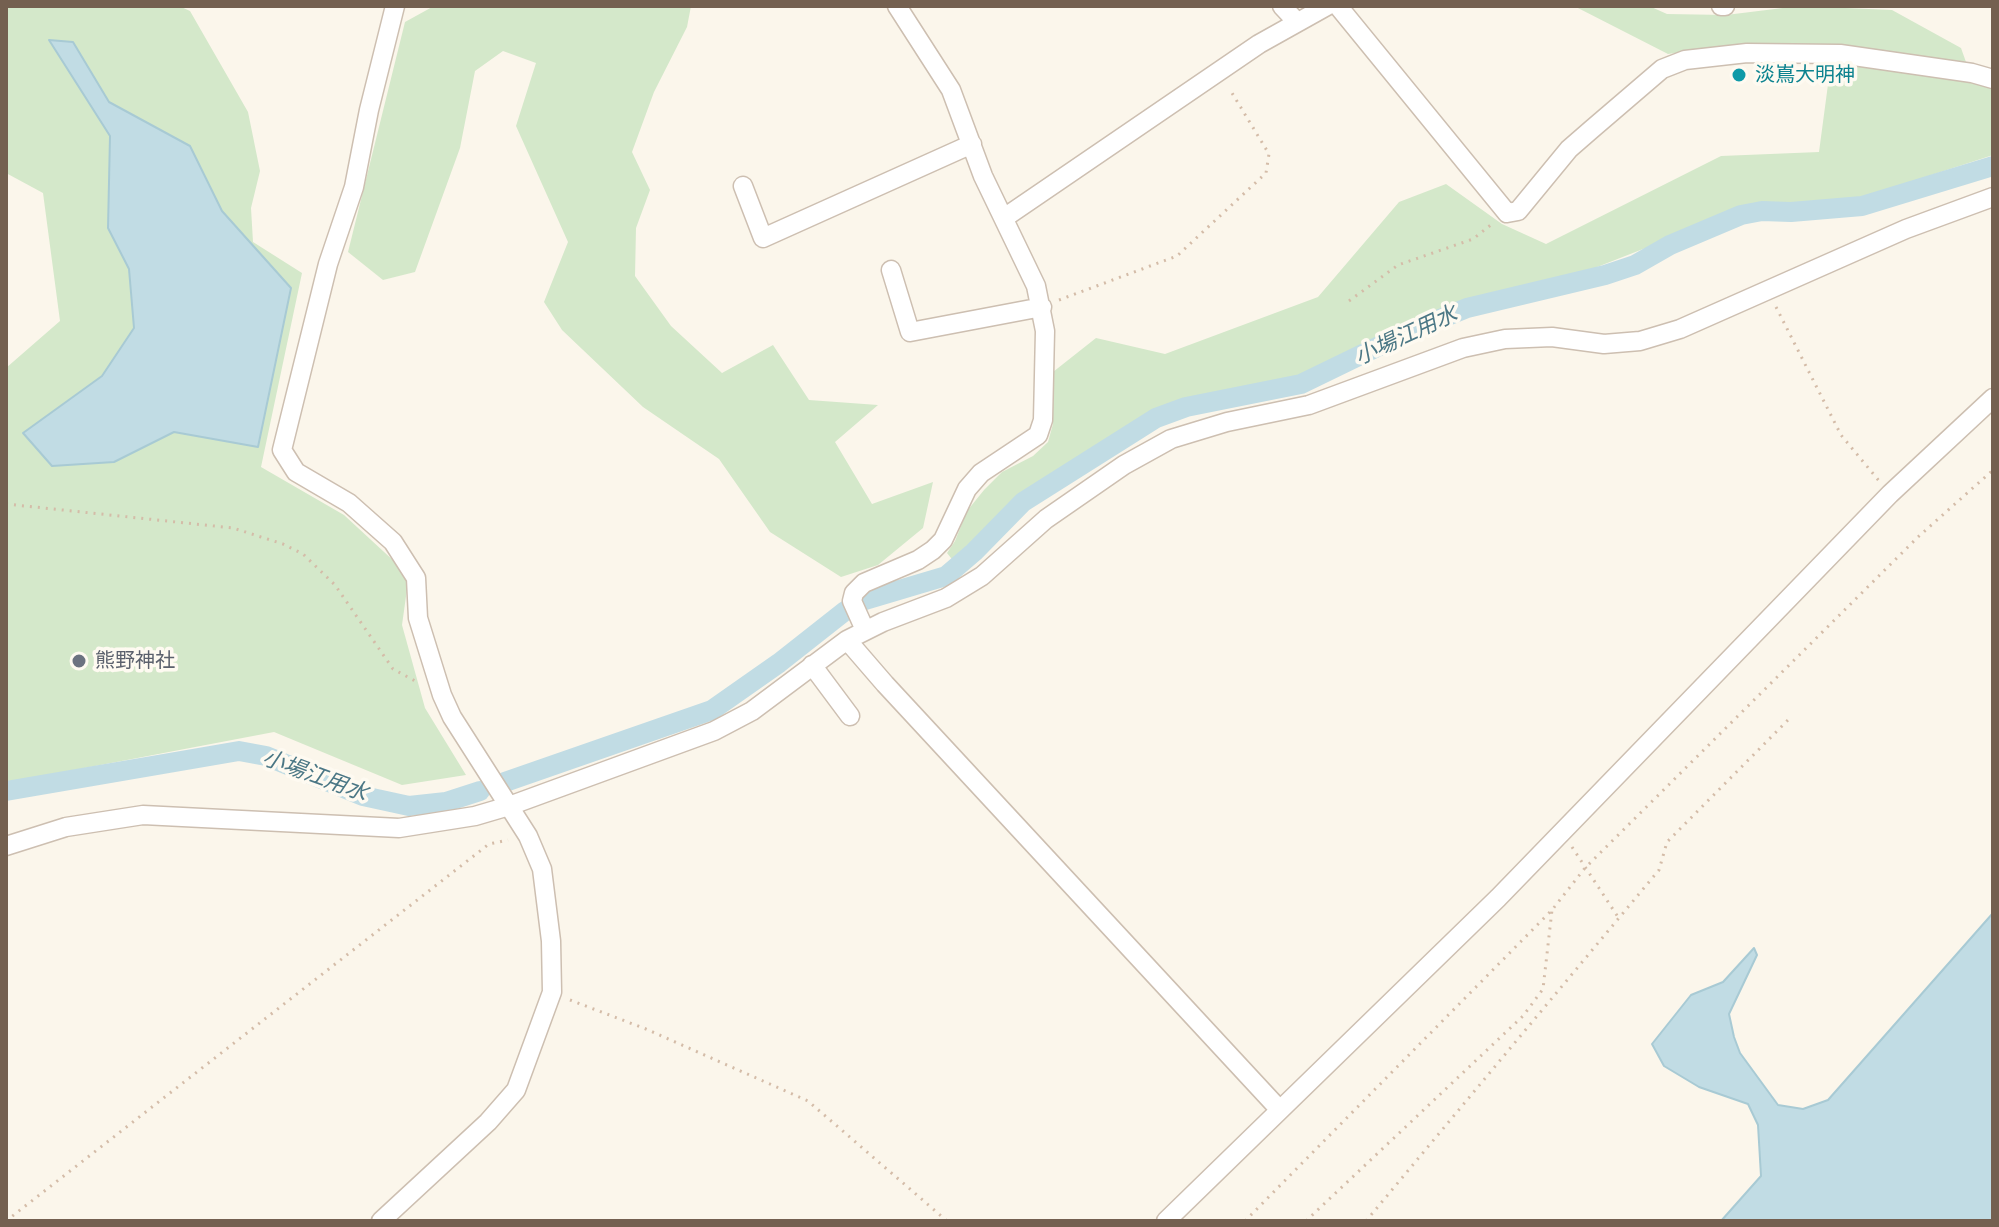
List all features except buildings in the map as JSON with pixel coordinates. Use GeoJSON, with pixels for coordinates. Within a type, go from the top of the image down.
{"type":"FeatureCollection","features":[{"type":"Feature","properties":{"kind":"street"},"geometry":{"type":"LineString","coordinates":[[381,1221],[488,1122],[516,1090],[552,992],[551,941],[542,869],[528,836],[452,717],[442,695],[418,618],[416,578],[393,542],[349,503],[296,472],[282,450],[328,264],[354,187],[395,6]]}},
{"type":"Feature","properties":{"kind":"street"},"geometry":{"type":"LineString","coordinates":[[865,630],[852,601],[854,593],[864,583],[918,560],[933,550],[943,540],[967,489],[981,473],[1038,435],[1043,406],[1045,331],[1036,286],[983,176],[941,71],[897,6]]}},
{"type":"Feature","properties":{"kind":"street"},"geometry":{"type":"LineString","coordinates":[[1282,6],[1297,22]]}},
{"type":"Feature","properties":{"kind":"street"},"geometry":{"type":"LineString","coordinates":[[1004,218],[1218,71],[1327,6]]}},
{"type":"Feature","properties":{"kind":"street"},"geometry":{"type":"LineString","coordinates":[[1338,6],[1507,213],[1518,211],[1569,149],[1662,69],[1685,60],[1747,53],[1840,54],[1972,73],[1993,79]]}},
{"type":"Feature","properties":{"kind":"street"},"geometry":{"type":"LineString","coordinates":[[743,186],[763,238],[972,144]]}},
{"type":"Feature","properties":{"kind":"street"},"geometry":{"type":"LineString","coordinates":[[6,846],[66,827],[143,815],[399,828],[475,816],[509,806],[714,731],[752,711],[847,640],[946,598],[982,576],[1046,519],[1124,465],[1171,439],[1227,422],[1309,405],[1463,348],[1505,339],[1552,337],[1604,344],[1640,341],[1680,329],[1906,229],[1993,197]]}},
{"type":"Feature","properties":{"kind":"street"},"geometry":{"type":"LineString","coordinates":[[891,270],[910,332],[1042,307]]}},
{"type":"Feature","properties":{"kind":"street"},"geometry":{"type":"LineString","coordinates":[[1166,1221],[1498,898],[1890,494],[1993,398]]}},
{"type":"Feature","properties":{"kind":"street"},"geometry":{"type":"LineString","coordinates":[[847,640],[1279,1109]]}},
{"type":"Feature","properties":{"kind":"street"},"geometry":{"type":"LineString","coordinates":[[812,665],[850,716]]}},
{"type":"Feature","properties":{"kind":"path"},"geometry":{"type":"LineString","coordinates":[[1042,307],[1177,256],[1266,173],[1269,154],[1218,71]]}},
{"type":"Feature","properties":{"kind":"path"},"geometry":{"type":"LineString","coordinates":[[1349,301],[1398,265],[1473,239],[1507,213]]}},
{"type":"Feature","properties":{"kind":"path"},"geometry":{"type":"LineString","coordinates":[[1768,290],[1841,435],[1890,494]]}},
{"type":"Feature","properties":{"kind":"path"},"geometry":{"type":"LineString","coordinates":[[1245,1221],[1552,910],[1585,868],[1918,537],[1993,470]]}},
{"type":"Feature","properties":{"kind":"path"},"geometry":{"type":"LineString","coordinates":[[6,504],[233,528],[283,544],[303,554],[335,585],[393,669],[442,695]]}},
{"type":"Feature","properties":{"kind":"path"},"geometry":{"type":"LineString","coordinates":[[1366,1221],[1659,870],[1667,842],[1792,716]]}},
{"type":"Feature","properties":{"kind":"path"},"geometry":{"type":"LineString","coordinates":[[1562,832],[1618,917]]}},
{"type":"Feature","properties":{"kind":"path"},"geometry":{"type":"LineString","coordinates":[[6,1221],[489,844],[528,836]]}},
{"type":"Feature","properties":{"kind":"path"},"geometry":{"type":"LineString","coordinates":[[1306,1221],[1523,1016],[1543,989],[1552,910]]}},
{"type":"Feature","properties":{"kind":"path"},"geometry":{"type":"LineString","coordinates":[[552,992],[646,1029],[808,1101],[947,1221]]}},
{"type":"Feature","properties":{"kind":"green space"},"geometry":{"type":"Polygon","coordinates":[[[6,6],[179,6],[190,11],[248,112],[260,171],[251,208],[253,242],[302,273],[261,467],[344,515],[409,575],[402,625],[425,708],[466,775],[402,785],[274,732],[6,783],[6,368],[60,321],[43,193],[6,173],[6,6]]]}},
{"type":"Feature","properties":{"kind":"green space"},"geometry":{"type":"Polygon","coordinates":[[[434,6],[691,6],[687,27],[654,92],[632,152],[650,190],[636,228],[635,276],[671,326],[722,373],[773,345],[809,400],[878,405],[835,442],[872,504],[933,482],[923,528],[878,565],[841,577],[770,532],[719,459],[643,407],[562,330],[544,302],[568,242],[516,126],[536,63],[503,51],[475,71],[460,148],[415,272],[383,280],[348,252],[405,22],[434,6]]]}},
{"type":"Feature","properties":{"kind":"green space"},"geometry":{"type":"Polygon","coordinates":[[[1574,6],[1649,6],[1667,14],[1726,15],[1799,6],[1892,10],[1961,48],[1966,62],[1837,45],[1745,43],[1668,54],[1574,6]]]}},
{"type":"Feature","properties":{"kind":"green space"},"geometry":{"type":"Polygon","coordinates":[[[1831,62],[1974,78],[1993,86],[1993,155],[1864,197],[1745,209],[1564,280],[1464,306],[1301,379],[1185,401],[1152,415],[1011,504],[955,563],[947,553],[967,511],[984,490],[1002,472],[1033,456],[1048,442],[1053,424],[1053,372],[1096,338],[1165,354],[1318,297],[1399,202],[1446,184],[1502,224],[1546,244],[1721,156],[1819,152],[1831,62]]]}},
{"type":"Feature","properties":{"kind":"water"},"geometry":{"type":"Polygon","coordinates":[[[49,40],[73,42],[109,102],[190,146],[222,211],[291,288],[258,447],[174,432],[114,462],[52,466],[23,433],[102,376],[134,328],[129,269],[108,228],[110,136],[49,40]]]}},
{"type":"Feature","properties":{"kind":"water"},"geometry":{"type":"Polygon","coordinates":[[[1993,913],[1993,1221],[1721,1221],[1761,1176],[1758,1125],[1748,1104],[1699,1087],[1664,1066],[1652,1044],[1691,995],[1723,982],[1754,948],[1757,955],[1729,1014],[1734,1037],[1740,1053],[1778,1105],[1803,1109],[1828,1100],[1993,913]]]}},
{"type":"Feature","properties":{"kind":"waterway","name":"小場江用水"},"geometry":{"type":"LineString","coordinates":[[862,601],[946,576],[1023,502],[1156,418],[1186,407],[1301,384],[1408,332],[1467,308],[1635,265],[1670,245],[1741,215],[1762,211],[1791,212],[1862,206],[1993,166]]}},
{"type":"Feature","properties":{"kind":"waterway","name":"小場江用水"},"geometry":{"type":"LineString","coordinates":[[505,782],[712,710],[845,611]]}},
{"type":"Feature","properties":{"kind":"waterway","name":"小場江用水"},"geometry":{"type":"LineString","coordinates":[[6,791],[239,751],[266,756],[363,796],[409,806],[446,802],[480,791]]}},
{"type":"Feature","properties":{"kind":"place","name":"淡嶌大明神"},"geometry":{"type":"Point","coordinates":[1739,75]}},
{"type":"Feature","properties":{"kind":"place","name":"熊野神社"},"geometry":{"type":"Point","coordinates":[79,661]}}]}
